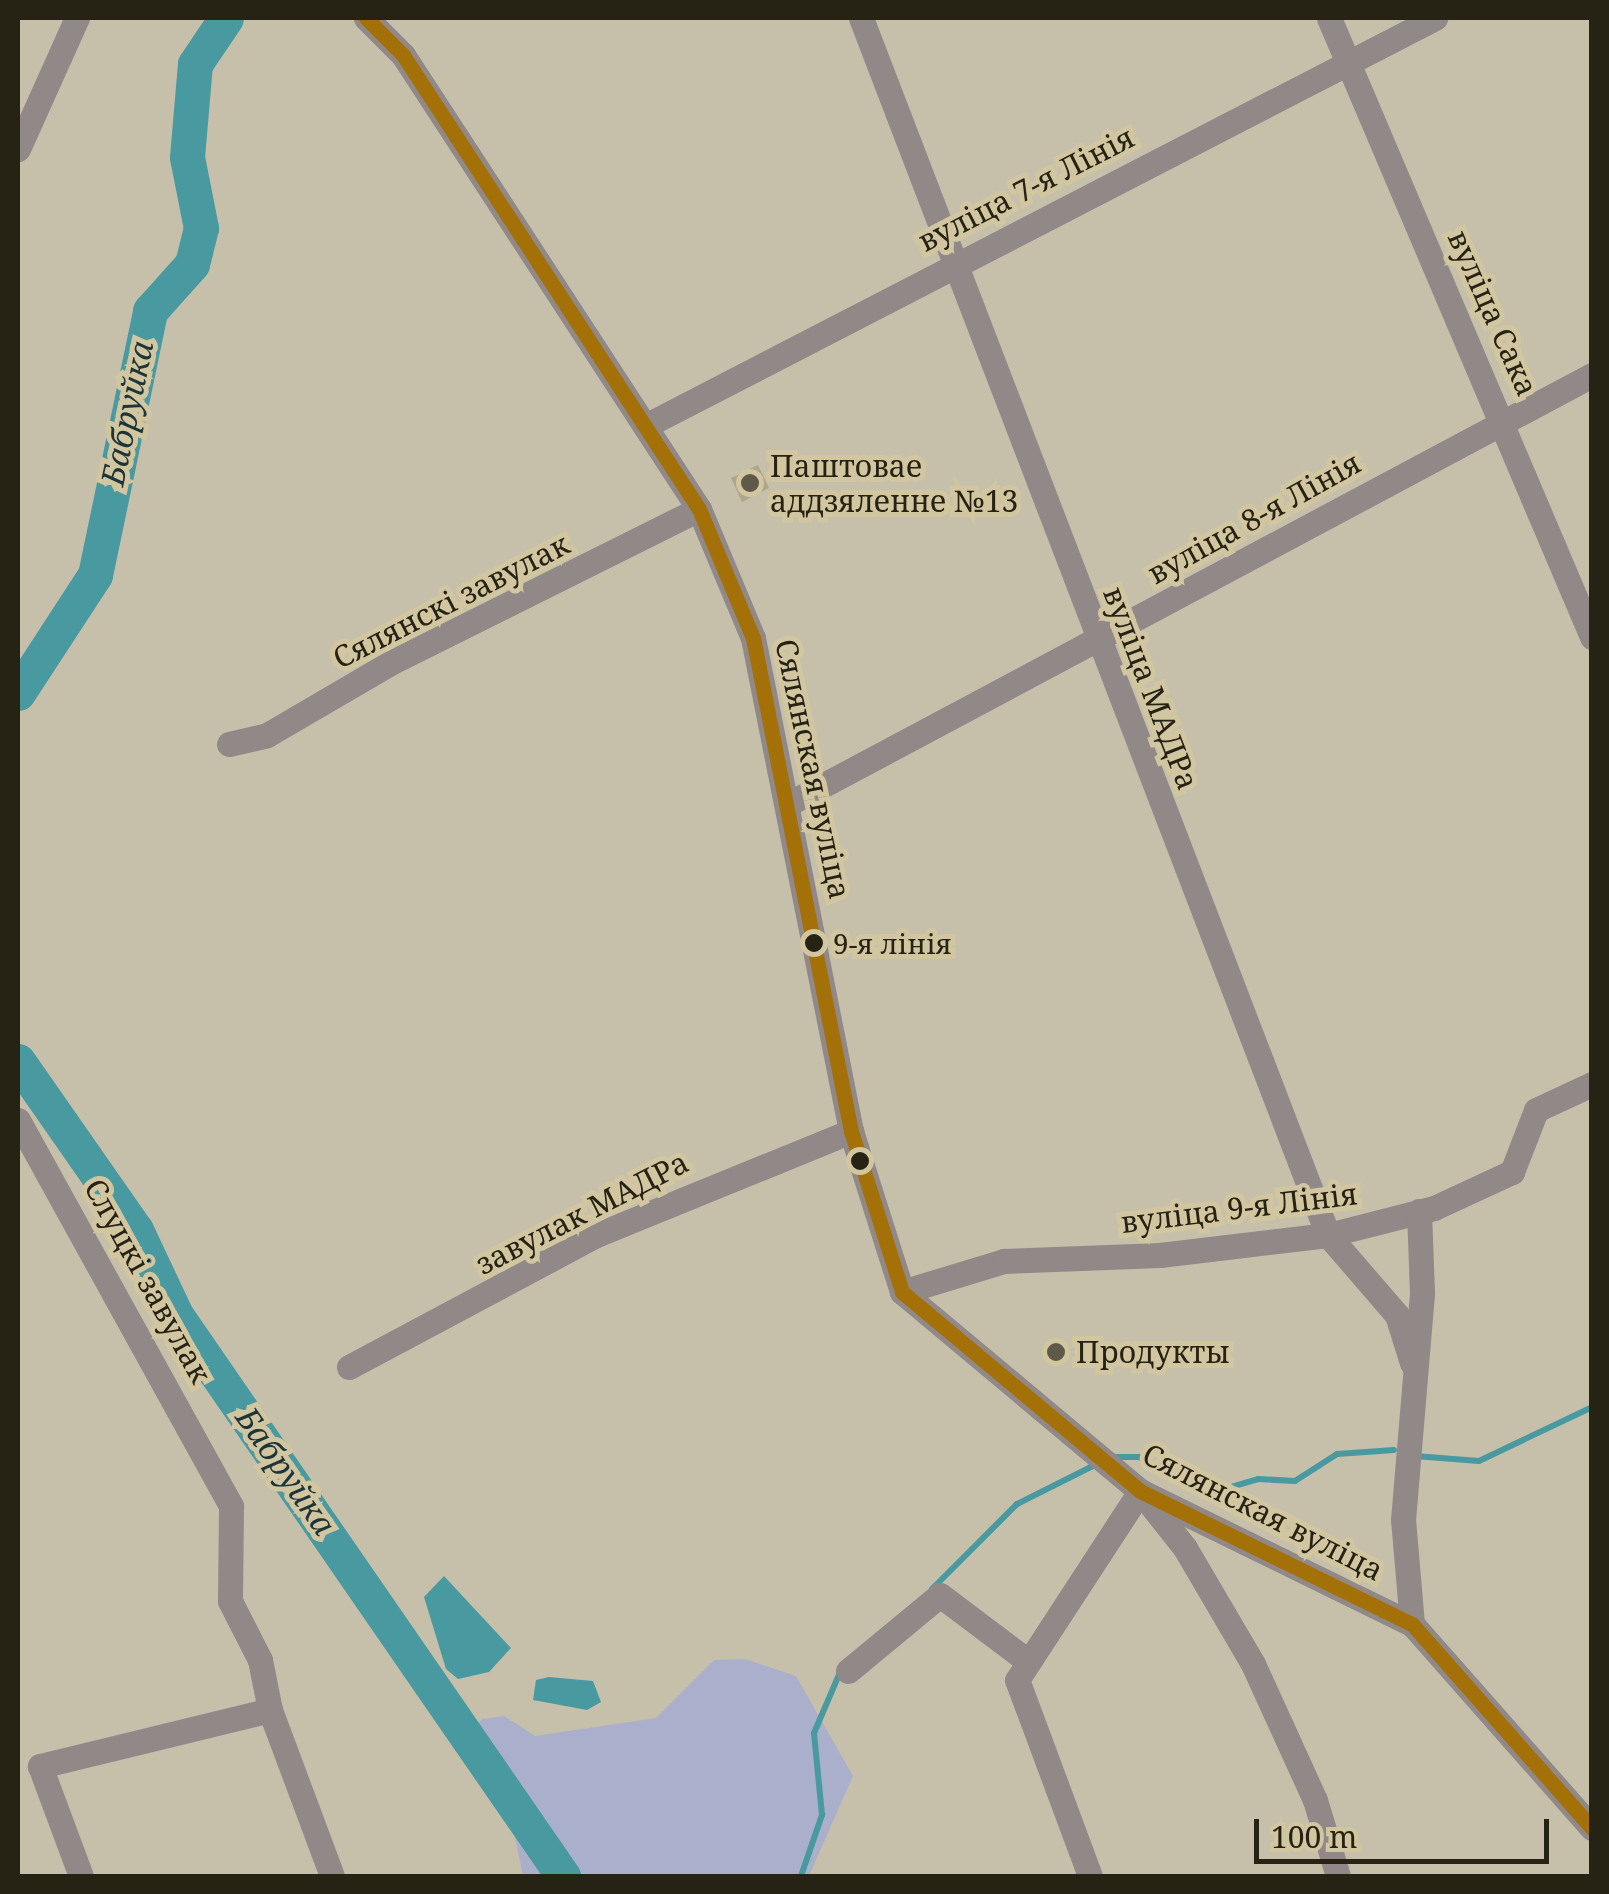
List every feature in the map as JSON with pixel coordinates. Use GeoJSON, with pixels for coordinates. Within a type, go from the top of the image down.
{"type":"FeatureCollection","features":[{"type":"Feature","properties":{"kind":"street"},"geometry":{"type":"LineString","coordinates":[[18,149],[77,18]]}},
{"type":"Feature","properties":{"kind":"street","name":"Сялянская вуліца"},"geometry":{"type":"LineString","coordinates":[[366,18],[403,55],[650,424],[699,509],[753,638],[790,803],[851,1131],[902,1292],[1140,1491],[1412,1624],[1592,1828]]}},
{"type":"Feature","properties":{"kind":"street","name":"вуліца МАДРа"},"geometry":{"type":"LineString","coordinates":[[861,18],[1328,1235],[1396,1316],[1412,1363]]}},
{"type":"Feature","properties":{"kind":"street","name":"вуліца Сака"},"geometry":{"type":"LineString","coordinates":[[1329,18],[1504,419],[1592,637]]}},
{"type":"Feature","properties":{"kind":"street","name":"вуліца 7-я Лінія"},"geometry":{"type":"LineString","coordinates":[[650,424],[955,261],[1435,18]]}},
{"type":"Feature","properties":{"kind":"street","name":"вуліца 8-я Лінія"},"geometry":{"type":"LineString","coordinates":[[790,803],[1592,375]]}},
{"type":"Feature","properties":{"kind":"street","name":"Сялянскі завулак"},"geometry":{"type":"LineString","coordinates":[[229,744],[267,735],[390,663],[699,509]]}},
{"type":"Feature","properties":{"kind":"street","name":"вуліца 9-я Лінія"},"geometry":{"type":"LineString","coordinates":[[902,1292],[1004,1261],[1160,1255],[1328,1235],[1419,1212],[1512,1172],[1536,1110],[1592,1084]]}},
{"type":"Feature","properties":{"kind":"street","name":"Слуцкі завулак"},"geometry":{"type":"LineString","coordinates":[[18,1120],[231,1506],[230,1600],[260,1660],[270,1710],[332,1876]]}},
{"type":"Feature","properties":{"kind":"street","name":"завулак МАДРа"},"geometry":{"type":"LineString","coordinates":[[349,1367],[594,1236],[851,1131]]}},
{"type":"Feature","properties":{"kind":"street","name":"вуліца МАДРа"},"geometry":{"type":"LineString","coordinates":[[1412,1624],[1403,1520],[1412,1363],[1422,1293],[1419,1212]]}},
{"type":"Feature","properties":{"kind":"street"},"geometry":{"type":"LineString","coordinates":[[1090,1876],[1017,1680],[1140,1491],[1186,1548],[1253,1664],[1315,1800],[1338,1876]]}},
{"type":"Feature","properties":{"kind":"street"},"geometry":{"type":"LineString","coordinates":[[848,1672],[940,1595],[1029,1662]]}},
{"type":"Feature","properties":{"kind":"street"},"geometry":{"type":"LineString","coordinates":[[81,1876],[29,1768],[270,1710]]}},
{"type":"Feature","properties":{"kind":"shaded area"},"geometry":{"type":"Polygon","coordinates":[[[745,1659],[796,1676],[853,1776],[809,1876],[523,1876],[514,1833],[461,1745],[482,1719],[504,1716],[535,1736],[656,1718],[714,1660],[745,1659]]]}},
{"type":"Feature","properties":{"kind":"water"},"geometry":{"type":"Polygon","coordinates":[[[444,1576],[511,1648],[489,1672],[458,1679],[446,1669],[424,1597],[444,1576]]]}},
{"type":"Feature","properties":{"kind":"water"},"geometry":{"type":"Polygon","coordinates":[[[549,1677],[593,1681],[601,1702],[587,1710],[533,1700],[536,1680],[549,1677]]]}},
{"type":"Feature","properties":{"kind":"building","name":"Паштовае аддзяленне №13"},"geometry":{"type":"Polygon","coordinates":[[[758,465],[769,488],[742,502],[731,478],[758,465]]]}},
{"type":"Feature","properties":{"kind":"waterway","name":"Бабруйка"},"geometry":{"type":"LineString","coordinates":[[18,693],[95,575],[150,311],[192,264],[201,228],[187,157],[195,64],[226,18]]}},
{"type":"Feature","properties":{"kind":"waterway","name":"Бабруйка"},"geometry":{"type":"LineString","coordinates":[[18,1061],[136,1230],[176,1315],[563,1876]]}},
{"type":"Feature","properties":{"kind":"waterway"},"geometry":{"type":"LineString","coordinates":[[1415,1456],[1479,1461],[1592,1407]]}},
{"type":"Feature","properties":{"kind":"waterway"},"geometry":{"type":"LineString","coordinates":[[1113,1457],[1139,1457],[1211,1493],[1258,1479],[1295,1481],[1337,1454],[1394,1450]]}},
{"type":"Feature","properties":{"kind":"waterway"},"geometry":{"type":"LineString","coordinates":[[932,1589],[1017,1504],[1095,1465]]}},
{"type":"Feature","properties":{"kind":"waterway"},"geometry":{"type":"LineString","coordinates":[[801,1876],[822,1815],[814,1733],[841,1670]]}},
{"type":"Feature","properties":{"kind":"transit line"},"geometry":{"type":"LineString","coordinates":[[366,18],[403,55],[699,509],[753,638],[851,1131],[902,1292],[1140,1491],[1412,1624],[1592,1828]]}},
{"type":"Feature","properties":{"kind":"place","name":"Паштовае аддзяленне №13"},"geometry":{"type":"Point","coordinates":[750,483]}},
{"type":"Feature","properties":{"kind":"place","name":"9-я лінія"},"geometry":{"type":"Point","coordinates":[814,943]}},
{"type":"Feature","properties":{"kind":"place","name":"Продукты"},"geometry":{"type":"Point","coordinates":[1056,1352]}}]}
